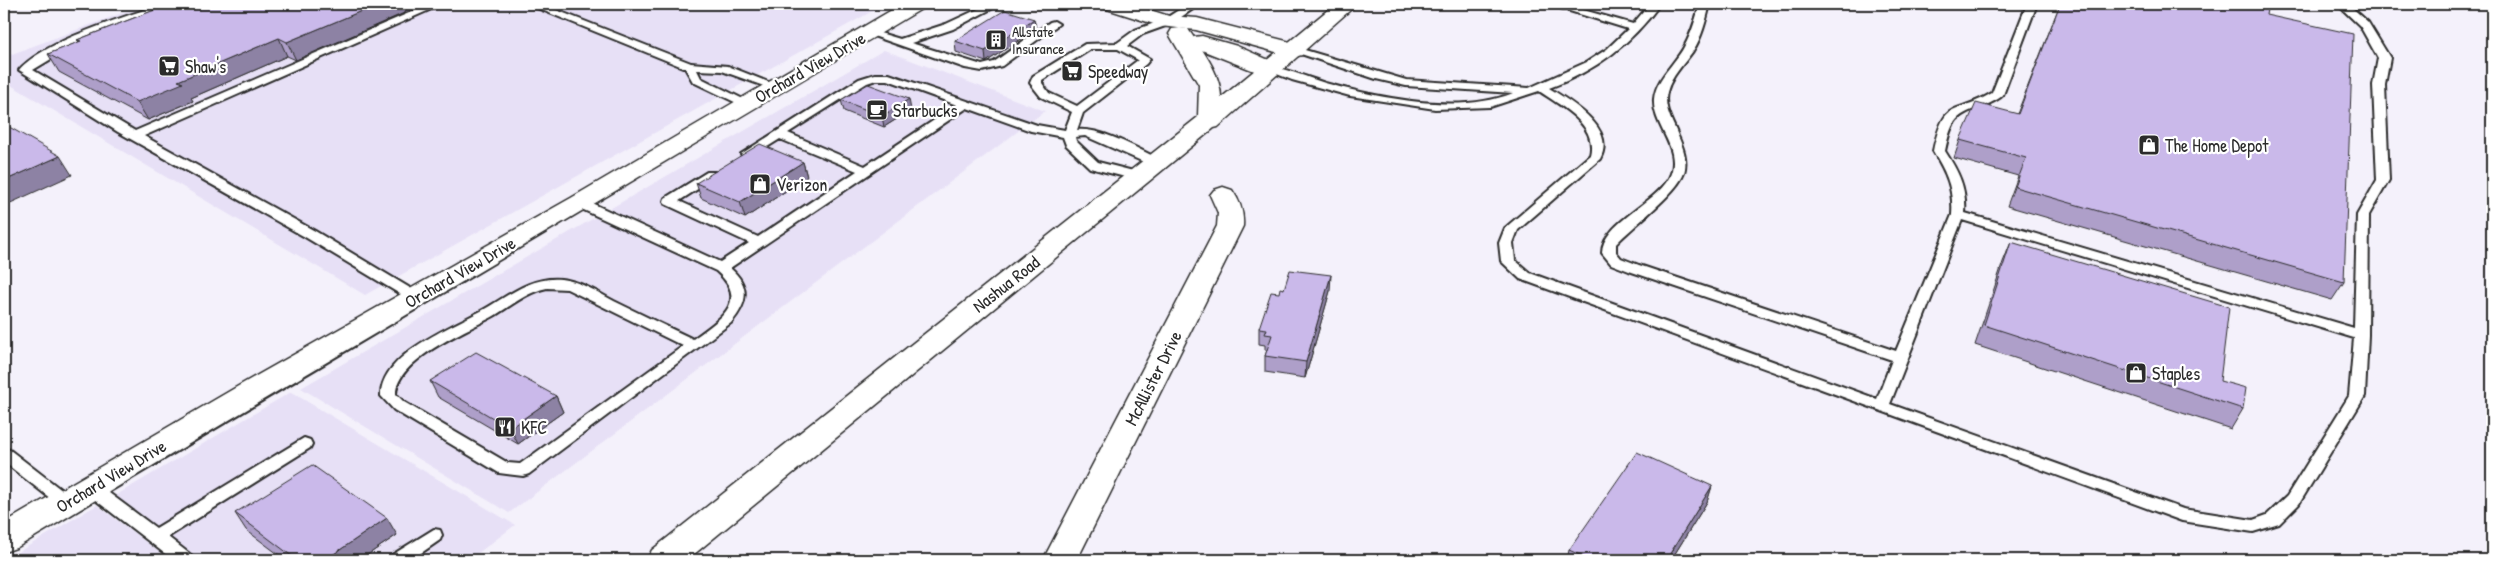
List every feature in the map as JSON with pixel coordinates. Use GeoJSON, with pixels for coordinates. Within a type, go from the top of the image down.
{"type":"FeatureCollection","features":[{"type":"Feature","properties":{"kind":"street","name":"Orchard View Drive"},"geometry":{"type":"LineString","coordinates":[[4,539],[415,297],[580,203],[870,33],[916,4]]}},
{"type":"Feature","properties":{"kind":"street"},"geometry":{"type":"LineString","coordinates":[[1111,4],[1174,28],[1270,69]]}},
{"type":"Feature","properties":{"kind":"street","name":"Nashua Road"},"geometry":{"type":"LineString","coordinates":[[664,560],[778,465],[1210,122],[1347,4]]}},
{"type":"Feature","properties":{"kind":"street"},"geometry":{"type":"LineString","coordinates":[[1174,28],[1197,24],[1294,50]]}},
{"type":"Feature","properties":{"kind":"street"},"geometry":{"type":"LineString","coordinates":[[1174,28],[1193,53],[1210,85],[1210,122]]}},
{"type":"Feature","properties":{"kind":"street","name":"McAllister Drive"},"geometry":{"type":"LineString","coordinates":[[1060,560],[1230,226],[1231,213],[1223,194]]}},
{"type":"Feature","properties":{"kind":"lane"},"geometry":{"type":"LineString","coordinates":[[170,4],[74,38],[46,54],[25,70],[134,136],[310,234],[415,297]]}},
{"type":"Feature","properties":{"kind":"lane"},"geometry":{"type":"LineString","coordinates":[[134,136],[438,4]]}},
{"type":"Feature","properties":{"kind":"lane"},"geometry":{"type":"LineString","coordinates":[[532,4],[689,66],[724,68],[775,88]]}},
{"type":"Feature","properties":{"kind":"lane"},"geometry":{"type":"LineString","coordinates":[[1120,46],[1139,32],[1174,28],[1194,4]]}},
{"type":"Feature","properties":{"kind":"lane"},"geometry":{"type":"LineString","coordinates":[[1552,4],[1635,28]]}},
{"type":"Feature","properties":{"kind":"lane"},"geometry":{"type":"LineString","coordinates":[[1270,69],[1344,91],[1408,102],[1453,105],[1490,104],[1514,99],[1573,76],[1612,50],[1635,28],[1655,4]]}},
{"type":"Feature","properties":{"kind":"lane"},"geometry":{"type":"LineString","coordinates":[[1705,4],[1689,49],[1661,91],[1659,101],[1662,113],[1678,144],[1680,156],[1675,180],[1669,190],[1632,220],[1609,243],[1608,253],[1616,261],[1634,268],[1902,358]]}},
{"type":"Feature","properties":{"kind":"lane"},"geometry":{"type":"LineString","coordinates":[[1881,407],[1958,215],[1960,200],[1957,180],[1938,151],[1948,119],[1957,111],[1990,100],[1997,95],[2032,4]]}},
{"type":"Feature","properties":{"kind":"lane"},"geometry":{"type":"LineString","coordinates":[[1294,50],[1380,77],[1406,83],[1536,90],[1580,116],[1595,132],[1599,144],[1596,156],[1512,228],[1506,243],[1508,260],[1525,276],[2151,505],[2182,515],[2253,526],[2273,520],[2293,500],[2357,396],[2362,335],[2363,215],[2383,180],[2379,85],[2384,58],[2364,24],[2342,4]]}},
{"type":"Feature","properties":{"kind":"lane"},"geometry":{"type":"LineString","coordinates":[[902,42],[947,29],[994,5]]}},
{"type":"Feature","properties":{"kind":"lane"},"geometry":{"type":"LineString","coordinates":[[870,33],[902,42],[969,66],[990,67],[1054,24]]}},
{"type":"Feature","properties":{"kind":"lane"},"geometry":{"type":"LineString","coordinates":[[1078,111],[1044,95],[1036,83],[1037,78],[1089,46],[1120,46],[1144,59],[1078,111],[1069,134],[1070,142],[1094,165],[1150,170]]}},
{"type":"Feature","properties":{"kind":"lane"},"geometry":{"type":"LineString","coordinates":[[689,66],[697,80],[746,104]]}},
{"type":"Feature","properties":{"kind":"lane"},"geometry":{"type":"LineString","coordinates":[[737,159],[862,81],[889,77],[964,105],[1035,128],[1069,134],[1086,132],[1120,145],[1150,170]]}},
{"type":"Feature","properties":{"kind":"lane"},"geometry":{"type":"LineString","coordinates":[[721,268],[964,105]]}},
{"type":"Feature","properties":{"kind":"lane"},"geometry":{"type":"LineString","coordinates":[[779,134],[867,171]]}},
{"type":"Feature","properties":{"kind":"lane"},"geometry":{"type":"LineString","coordinates":[[721,170],[670,201],[760,243]]}},
{"type":"Feature","properties":{"kind":"lane"},"geometry":{"type":"LineString","coordinates":[[580,203],[721,268],[735,278],[740,289],[738,302],[731,316],[692,345],[523,470],[505,468],[399,406],[389,396],[388,384],[400,368],[445,336],[530,288],[544,284],[559,283],[571,285],[692,345]]}},
{"type":"Feature","properties":{"kind":"lane"},"geometry":{"type":"LineString","coordinates":[[1958,215],[2362,335]]}},
{"type":"Feature","properties":{"kind":"lane"},"geometry":{"type":"LineString","coordinates":[[155,537],[304,444]]}},
{"type":"Feature","properties":{"kind":"lane"},"geometry":{"type":"LineString","coordinates":[[4,454],[66,502]]}},
{"type":"Feature","properties":{"kind":"lane"},"geometry":{"type":"LineString","coordinates":[[91,488],[185,560]]}},
{"type":"Feature","properties":{"kind":"lane"},"geometry":{"type":"LineString","coordinates":[[398,560],[434,535]]}},
{"type":"Feature","properties":{"kind":"shaded area"},"geometry":{"type":"Polygon","coordinates":[[[146,4],[885,4],[365,295],[4,81],[4,57],[146,4]]]}},
{"type":"Feature","properties":{"kind":"shaded area"},"geometry":{"type":"Polygon","coordinates":[[[884,50],[1045,111],[509,513],[301,388],[884,50]]]}},
{"type":"Feature","properties":{"kind":"shaded area"},"geometry":{"type":"Polygon","coordinates":[[[291,392],[515,525],[469,560],[195,560],[113,497],[291,392]]]}},
{"type":"Feature","properties":{"kind":"shaded area"},"geometry":{"type":"Polygon","coordinates":[[[97,505],[170,560],[5,560],[97,505]]]}},
{"type":"Feature","properties":{"kind":"building","name":"Shaw's"},"geometry":{"type":"Polygon","coordinates":[[[170,4],[378,4],[287,42],[279,38],[178,81],[183,83],[137,102],[48,54],[81,41],[77,40],[170,4]]]}},
{"type":"Feature","properties":{"kind":"building","name":"The Home Depot"},"geometry":{"type":"Polygon","coordinates":[[[2060,4],[2268,4],[2266,15],[2353,34],[2344,282],[2015,187],[2026,158],[1960,140],[1976,103],[2018,114],[2060,4]]]}},
{"type":"Feature","properties":{"kind":"building"},"geometry":{"type":"Polygon","coordinates":[[[1005,10],[1034,19],[985,51],[955,41],[1005,10]]]}},
{"type":"Feature","properties":{"kind":"building"},"geometry":{"type":"Polygon","coordinates":[[[868,84],[909,99],[882,116],[841,100],[868,84]]]}},
{"type":"Feature","properties":{"kind":"building"},"geometry":{"type":"Polygon","coordinates":[[[4,124],[60,156],[4,181],[4,124]]]}},
{"type":"Feature","properties":{"kind":"building"},"geometry":{"type":"Polygon","coordinates":[[[760,144],[803,162],[740,202],[696,183],[760,144]]]}},
{"type":"Feature","properties":{"kind":"building","name":"Staples"},"geometry":{"type":"Polygon","coordinates":[[[2011,242],[2229,307],[2220,381],[2246,388],[2243,409],[1984,325],[2011,242]]]}},
{"type":"Feature","properties":{"kind":"building"},"geometry":{"type":"Polygon","coordinates":[[[1290,270],[1331,275],[1306,362],[1265,356],[1272,335],[1265,334],[1267,329],[1259,328],[1271,292],[1279,293],[1280,288],[1284,289],[1290,270]]]}},
{"type":"Feature","properties":{"kind":"building"},"geometry":{"type":"Polygon","coordinates":[[[476,352],[556,396],[510,428],[430,381],[476,352]]]}},
{"type":"Feature","properties":{"kind":"building"},"geometry":{"type":"Polygon","coordinates":[[[1637,452],[1712,486],[1666,560],[1591,560],[1569,550],[1637,452]]]}},
{"type":"Feature","properties":{"kind":"building"},"geometry":{"type":"Polygon","coordinates":[[[312,465],[387,518],[325,560],[297,560],[235,513],[312,465]]]}},
{"type":"Feature","properties":{"kind":"place","name":"Allstate Insurance"},"geometry":{"type":"Point","coordinates":[996,40]}},
{"type":"Feature","properties":{"kind":"place","name":"Shaw's"},"geometry":{"type":"Point","coordinates":[169,66]}},
{"type":"Feature","properties":{"kind":"place","name":"Speedway"},"geometry":{"type":"Point","coordinates":[1072,71]}},
{"type":"Feature","properties":{"kind":"place","name":"Starbucks"},"geometry":{"type":"Point","coordinates":[877,110]}},
{"type":"Feature","properties":{"kind":"place","name":"The Home Depot"},"geometry":{"type":"Point","coordinates":[2149,145]}},
{"type":"Feature","properties":{"kind":"place","name":"Verizon"},"geometry":{"type":"Point","coordinates":[760,184]}},
{"type":"Feature","properties":{"kind":"place","name":"Staples"},"geometry":{"type":"Point","coordinates":[2136,373]}},
{"type":"Feature","properties":{"kind":"place","name":"KFC"},"geometry":{"type":"Point","coordinates":[505,427]}}]}
